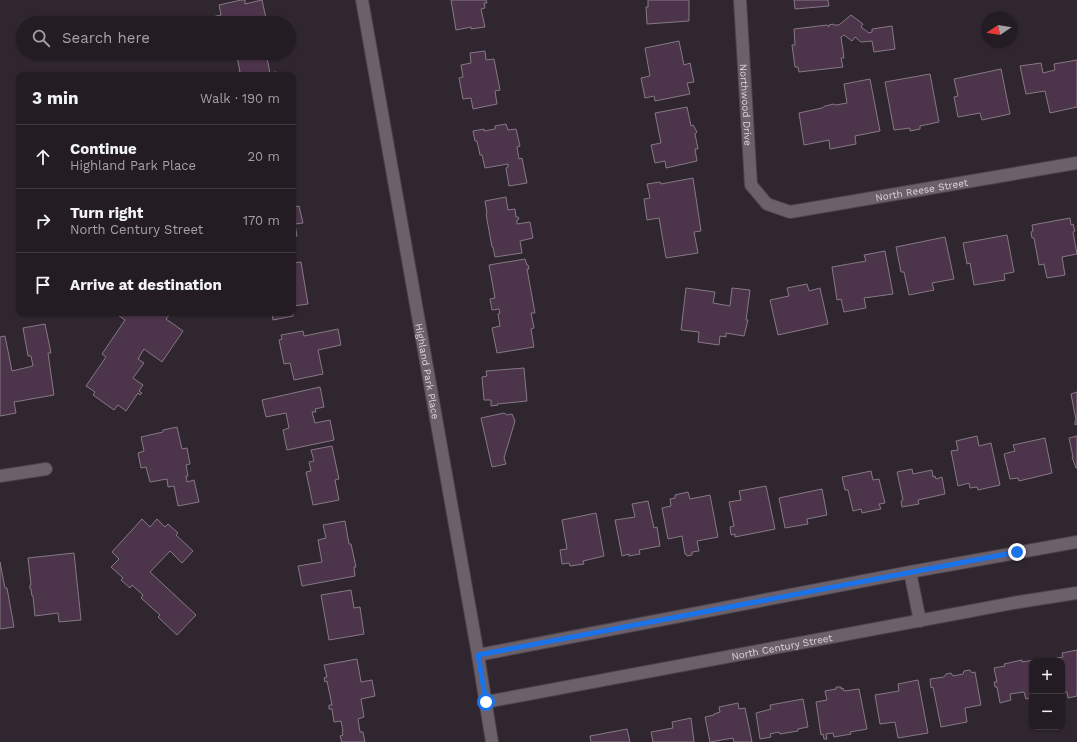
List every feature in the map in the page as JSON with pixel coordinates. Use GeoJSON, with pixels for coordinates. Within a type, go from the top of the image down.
{"type":"FeatureCollection","features":[{"type":"Feature","properties":{"kind":"street","name":"Highland Park Place"},"geometry":{"type":"LineString","coordinates":[[362,0],[478,655],[492,742]]}},
{"type":"Feature","properties":{"kind":"street","name":"Northwood Drive"},"geometry":{"type":"LineString","coordinates":[[740,0],[751,185],[767,204]]}},
{"type":"Feature","properties":{"kind":"street","name":"North Reese Street"},"geometry":{"type":"LineString","coordinates":[[767,204],[790,212],[1077,163]]}},
{"type":"Feature","properties":{"kind":"street"},"geometry":{"type":"LineString","coordinates":[[0,476],[46,469]]}},
{"type":"Feature","properties":{"kind":"street"},"geometry":{"type":"LineString","coordinates":[[478,655],[910,572],[1077,542]]}},
{"type":"Feature","properties":{"kind":"street"},"geometry":{"type":"LineString","coordinates":[[910,572],[920,621]]}},
{"type":"Feature","properties":{"kind":"street","name":"North Century Street"},"geometry":{"type":"LineString","coordinates":[[486,702],[1077,593]]}},
{"type":"Feature","properties":{"kind":"building"},"geometry":{"type":"Polygon","coordinates":[[[241,0],[245,0],[245,4],[262,0],[265,16],[216,16],[221,15],[219,5],[241,0]]]}},
{"type":"Feature","properties":{"kind":"building"},"geometry":{"type":"Polygon","coordinates":[[[451,0],[486,0],[487,3],[484,3],[485,8],[481,9],[485,27],[471,29],[471,27],[456,30],[451,0]]]}},
{"type":"Feature","properties":{"kind":"building"},"geometry":{"type":"Polygon","coordinates":[[[648,0],[689,0],[689,21],[647,24],[646,7],[648,7],[648,0]]]}},
{"type":"Feature","properties":{"kind":"building"},"geometry":{"type":"Polygon","coordinates":[[[794,0],[828,0],[829,6],[795,9],[794,0]]]}},
{"type":"Feature","properties":{"kind":"building"},"geometry":{"type":"Polygon","coordinates":[[[851,15],[863,24],[861,27],[869,33],[872,32],[872,29],[892,26],[895,49],[874,52],[872,41],[861,42],[855,37],[852,41],[844,35],[841,37],[844,58],[841,58],[843,67],[799,72],[798,67],[795,67],[792,45],[795,45],[794,29],[827,25],[829,27],[829,25],[833,24],[839,25],[851,15]]]}},
{"type":"Feature","properties":{"kind":"building"},"geometry":{"type":"Polygon","coordinates":[[[679,41],[684,65],[690,63],[694,82],[687,83],[690,94],[655,101],[654,96],[645,98],[641,78],[650,76],[645,48],[679,41]]]}},
{"type":"Feature","properties":{"kind":"building"},"geometry":{"type":"Polygon","coordinates":[[[485,51],[486,60],[494,59],[500,90],[495,91],[497,104],[473,109],[471,98],[463,99],[459,78],[463,77],[461,65],[471,63],[470,53],[485,51]]]}},
{"type":"Feature","properties":{"kind":"building"},"geometry":{"type":"Polygon","coordinates":[[[238,60],[267,60],[270,72],[240,72],[238,60]]]}},
{"type":"Feature","properties":{"kind":"building"},"geometry":{"type":"Polygon","coordinates":[[[1077,60],[1077,107],[1050,113],[1045,91],[1026,94],[1020,66],[1041,63],[1043,73],[1055,70],[1054,64],[1077,60]]]}},
{"type":"Feature","properties":{"kind":"building"},"geometry":{"type":"Polygon","coordinates":[[[1001,69],[1010,114],[982,120],[980,113],[958,117],[954,97],[958,96],[954,79],[1001,69]]]}},
{"type":"Feature","properties":{"kind":"building"},"geometry":{"type":"Polygon","coordinates":[[[930,74],[939,122],[920,126],[920,129],[910,131],[910,128],[894,130],[885,82],[930,74]]]}},
{"type":"Feature","properties":{"kind":"building"},"geometry":{"type":"Polygon","coordinates":[[[870,79],[880,131],[855,136],[856,144],[830,149],[829,140],[804,145],[799,113],[834,104],[847,103],[844,84],[870,79]]]}},
{"type":"Feature","properties":{"kind":"building"},"geometry":{"type":"Polygon","coordinates":[[[687,107],[691,126],[693,125],[697,132],[695,134],[698,149],[695,149],[697,161],[666,168],[665,161],[655,163],[651,145],[661,143],[655,113],[687,107]]]}},
{"type":"Feature","properties":{"kind":"building"},"geometry":{"type":"Polygon","coordinates":[[[506,124],[508,130],[516,129],[520,146],[517,147],[519,159],[522,158],[527,183],[509,186],[506,168],[508,167],[508,164],[485,168],[477,141],[475,141],[473,131],[495,129],[495,126],[506,124]]]}},
{"type":"Feature","properties":{"kind":"building"},"geometry":{"type":"Polygon","coordinates":[[[693,178],[701,231],[694,232],[698,253],[666,258],[659,218],[647,220],[644,199],[650,198],[647,184],[660,182],[661,184],[693,178]]]}},
{"type":"Feature","properties":{"kind":"building"},"geometry":{"type":"Polygon","coordinates":[[[506,197],[508,210],[515,209],[516,217],[519,219],[517,220],[517,224],[530,222],[533,238],[520,241],[522,253],[495,257],[486,214],[485,201],[506,197]]]}},
{"type":"Feature","properties":{"kind":"building"},"geometry":{"type":"Polygon","coordinates":[[[296,206],[299,206],[303,223],[296,224],[296,206]]]}},
{"type":"Feature","properties":{"kind":"building"},"geometry":{"type":"Polygon","coordinates":[[[1070,218],[1071,225],[1073,224],[1075,231],[1073,232],[1077,254],[1062,257],[1065,275],[1047,278],[1044,264],[1039,265],[1034,238],[1032,238],[1032,225],[1070,218]]]}},
{"type":"Feature","properties":{"kind":"building"},"geometry":{"type":"Polygon","coordinates":[[[1007,235],[1014,272],[1004,274],[1005,280],[974,285],[970,263],[967,264],[963,243],[1007,235]]]}},
{"type":"Feature","properties":{"kind":"building"},"geometry":{"type":"Polygon","coordinates":[[[945,237],[954,279],[932,283],[934,290],[909,295],[904,272],[901,272],[896,247],[945,237]]]}},
{"type":"Feature","properties":{"kind":"building"},"geometry":{"type":"Polygon","coordinates":[[[885,251],[893,294],[864,298],[866,308],[844,312],[841,299],[837,300],[832,267],[866,261],[864,255],[885,251]]]}},
{"type":"Feature","properties":{"kind":"building"},"geometry":{"type":"Polygon","coordinates":[[[525,259],[529,269],[527,269],[535,313],[531,313],[534,328],[531,329],[534,347],[497,353],[492,328],[500,326],[498,314],[500,313],[499,309],[492,310],[490,299],[495,298],[489,265],[525,259]]]}},
{"type":"Feature","properties":{"kind":"building"},"geometry":{"type":"Polygon","coordinates":[[[301,262],[308,304],[296,306],[296,263],[301,262]]]}},
{"type":"Feature","properties":{"kind":"building"},"geometry":{"type":"Polygon","coordinates":[[[807,284],[809,291],[820,288],[828,324],[778,335],[770,300],[789,296],[787,288],[807,284]]]}},
{"type":"Feature","properties":{"kind":"building"},"geometry":{"type":"Polygon","coordinates":[[[686,288],[715,292],[713,303],[730,306],[732,288],[750,290],[746,320],[748,320],[744,336],[726,333],[726,337],[720,336],[719,345],[698,342],[699,332],[681,330],[686,288]]]}},
{"type":"Feature","properties":{"kind":"building"},"geometry":{"type":"Polygon","coordinates":[[[119,316],[168,316],[166,319],[183,331],[162,362],[144,349],[138,359],[144,363],[133,378],[143,385],[139,391],[142,393],[140,395],[138,393],[126,411],[118,405],[114,410],[93,395],[95,392],[86,386],[106,357],[102,354],[125,320],[119,316]]]}},
{"type":"Feature","properties":{"kind":"building"},"geometry":{"type":"Polygon","coordinates":[[[272,316],[293,316],[273,320],[272,316]]]}},
{"type":"Feature","properties":{"kind":"building"},"geometry":{"type":"Polygon","coordinates":[[[45,324],[51,353],[48,353],[54,395],[14,402],[16,413],[0,416],[0,337],[5,336],[12,371],[33,366],[31,356],[28,356],[23,328],[45,324]]]}},
{"type":"Feature","properties":{"kind":"building"},"geometry":{"type":"Polygon","coordinates":[[[338,329],[341,345],[318,350],[323,374],[294,380],[290,363],[284,364],[279,340],[282,339],[281,335],[303,331],[304,336],[338,329]]]}},
{"type":"Feature","properties":{"kind":"building"},"geometry":{"type":"Polygon","coordinates":[[[524,368],[527,401],[491,406],[491,400],[484,400],[482,377],[487,376],[486,371],[524,368]]]}},
{"type":"Feature","properties":{"kind":"building"},"geometry":{"type":"Polygon","coordinates":[[[320,387],[324,407],[315,409],[316,412],[312,412],[315,423],[330,420],[334,440],[287,450],[283,430],[289,428],[286,413],[266,417],[262,400],[320,387]]]}},
{"type":"Feature","properties":{"kind":"building"},"geometry":{"type":"Polygon","coordinates":[[[1077,392],[1077,424],[1075,425],[1076,420],[1071,394],[1077,392]]]}},
{"type":"Feature","properties":{"kind":"building"},"geometry":{"type":"Polygon","coordinates":[[[504,413],[507,415],[512,414],[515,421],[504,458],[506,464],[492,467],[481,418],[504,413]]]}},
{"type":"Feature","properties":{"kind":"building"},"geometry":{"type":"Polygon","coordinates":[[[177,427],[182,449],[187,448],[190,464],[186,465],[188,476],[186,476],[187,482],[194,480],[199,502],[178,506],[174,486],[168,487],[167,479],[150,482],[146,467],[141,468],[138,453],[144,451],[141,437],[177,427]]]}},
{"type":"Feature","properties":{"kind":"building"},"geometry":{"type":"Polygon","coordinates":[[[977,436],[979,446],[991,443],[1000,485],[978,490],[977,487],[970,488],[969,483],[958,486],[951,451],[958,450],[956,441],[977,436]]]}},
{"type":"Feature","properties":{"kind":"building"},"geometry":{"type":"Polygon","coordinates":[[[1077,436],[1076,468],[1072,457],[1069,438],[1077,436]]]}},
{"type":"Feature","properties":{"kind":"building"},"geometry":{"type":"Polygon","coordinates":[[[1045,438],[1052,473],[1019,481],[1018,478],[1010,479],[1004,454],[1015,451],[1013,445],[1045,438]]]}},
{"type":"Feature","properties":{"kind":"building"},"geometry":{"type":"Polygon","coordinates":[[[332,446],[339,479],[335,480],[339,500],[313,505],[306,472],[311,471],[309,462],[314,461],[311,450],[332,446]]]}},
{"type":"Feature","properties":{"kind":"building"},"geometry":{"type":"Polygon","coordinates":[[[912,469],[913,474],[932,470],[933,477],[935,476],[936,479],[942,477],[945,494],[918,500],[919,504],[902,507],[901,501],[903,500],[897,472],[912,469]]]}},
{"type":"Feature","properties":{"kind":"building"},"geometry":{"type":"Polygon","coordinates":[[[871,471],[873,480],[879,479],[885,503],[879,504],[881,509],[862,513],[861,509],[853,511],[848,490],[845,490],[842,477],[871,471]]]}},
{"type":"Feature","properties":{"kind":"building"},"geometry":{"type":"Polygon","coordinates":[[[766,486],[775,529],[735,537],[735,534],[731,535],[730,527],[734,526],[729,502],[741,500],[739,491],[766,486]]]}},
{"type":"Feature","properties":{"kind":"building"},"geometry":{"type":"Polygon","coordinates":[[[822,489],[827,515],[807,519],[808,524],[785,528],[779,498],[822,489]]]}},
{"type":"Feature","properties":{"kind":"building"},"geometry":{"type":"Polygon","coordinates":[[[688,492],[690,499],[710,495],[718,537],[697,541],[699,551],[692,552],[692,555],[687,556],[685,554],[682,536],[668,539],[662,508],[671,506],[670,499],[675,498],[675,495],[688,492]]]}},
{"type":"Feature","properties":{"kind":"building"},"geometry":{"type":"Polygon","coordinates":[[[648,501],[654,528],[657,527],[660,546],[639,550],[640,554],[629,556],[629,554],[622,556],[615,520],[635,517],[632,504],[648,501]]]}},
{"type":"Feature","properties":{"kind":"building"},"geometry":{"type":"Polygon","coordinates":[[[596,513],[604,556],[583,561],[584,564],[570,566],[569,563],[562,564],[560,550],[567,549],[562,520],[596,513]]]}},
{"type":"Feature","properties":{"kind":"building"},"geometry":{"type":"Polygon","coordinates":[[[142,519],[150,527],[157,519],[165,527],[168,524],[178,533],[176,535],[193,551],[182,563],[170,551],[150,572],[196,615],[177,635],[158,617],[160,615],[141,598],[143,595],[132,585],[130,588],[121,580],[123,578],[111,567],[119,559],[112,552],[142,519]]]}},
{"type":"Feature","properties":{"kind":"building"},"geometry":{"type":"Polygon","coordinates":[[[345,521],[349,544],[351,544],[356,567],[354,567],[355,576],[302,586],[298,566],[322,562],[318,540],[326,538],[323,525],[345,521]]]}},
{"type":"Feature","properties":{"kind":"building"},"geometry":{"type":"Polygon","coordinates":[[[74,553],[81,620],[59,622],[58,613],[35,616],[33,596],[30,589],[31,585],[28,558],[74,553]]]}},
{"type":"Feature","properties":{"kind":"building"},"geometry":{"type":"Polygon","coordinates":[[[0,562],[5,588],[7,588],[14,627],[0,629],[0,562]]]}},
{"type":"Feature","properties":{"kind":"building"},"geometry":{"type":"Polygon","coordinates":[[[351,590],[354,608],[360,607],[364,634],[329,640],[321,595],[351,590]]]}},
{"type":"Feature","properties":{"kind":"building"},"geometry":{"type":"Polygon","coordinates":[[[1077,650],[1077,696],[1068,698],[1067,692],[1065,692],[1065,658],[1058,658],[1063,657],[1062,653],[1077,650]]]}},
{"type":"Feature","properties":{"kind":"building"},"geometry":{"type":"Polygon","coordinates":[[[357,659],[361,682],[372,680],[375,696],[361,699],[364,717],[358,719],[360,732],[363,732],[365,742],[342,742],[340,736],[343,735],[341,721],[334,722],[332,709],[329,709],[329,705],[332,705],[327,681],[325,682],[324,678],[327,677],[324,665],[357,659]]]}},
{"type":"Feature","properties":{"kind":"building"},"geometry":{"type":"Polygon","coordinates":[[[1022,660],[1022,662],[1029,661],[1029,698],[1026,699],[1024,692],[1010,694],[1011,700],[1000,703],[997,687],[995,687],[994,682],[997,682],[994,668],[1005,666],[1004,664],[1022,660]]]}},
{"type":"Feature","properties":{"kind":"building"},"geometry":{"type":"Polygon","coordinates":[[[970,670],[972,673],[975,672],[981,705],[965,708],[967,722],[941,727],[930,679],[944,677],[946,674],[951,673],[953,676],[963,674],[964,671],[970,670]]]}},
{"type":"Feature","properties":{"kind":"building"},"geometry":{"type":"Polygon","coordinates":[[[918,680],[928,733],[898,738],[895,722],[880,724],[875,695],[899,691],[898,684],[918,680]]]}},
{"type":"Feature","properties":{"kind":"building"},"geometry":{"type":"Polygon","coordinates":[[[836,687],[841,687],[841,689],[843,688],[844,691],[859,689],[867,729],[834,737],[833,733],[826,734],[827,739],[824,739],[823,734],[821,735],[816,702],[827,700],[825,691],[836,689],[836,687]]]}},
{"type":"Feature","properties":{"kind":"building"},"geometry":{"type":"Polygon","coordinates":[[[803,699],[808,727],[798,729],[798,731],[770,734],[771,737],[760,739],[756,713],[771,709],[770,705],[803,699]]]}},
{"type":"Feature","properties":{"kind":"building"},"geometry":{"type":"Polygon","coordinates":[[[738,703],[739,709],[745,708],[752,742],[734,742],[733,738],[710,742],[705,717],[720,712],[719,707],[738,703]]]}},
{"type":"Feature","properties":{"kind":"building"},"geometry":{"type":"Polygon","coordinates":[[[691,718],[694,742],[653,742],[651,732],[673,728],[672,722],[691,718]]]}},
{"type":"Feature","properties":{"kind":"building"},"geometry":{"type":"Polygon","coordinates":[[[627,729],[630,742],[591,742],[590,736],[627,729]]]}},
{"type":"Feature","properties":{"kind":"route"},"geometry":{"type":"LineString","coordinates":[[486,702],[478,655],[1017,552]]}}]}
